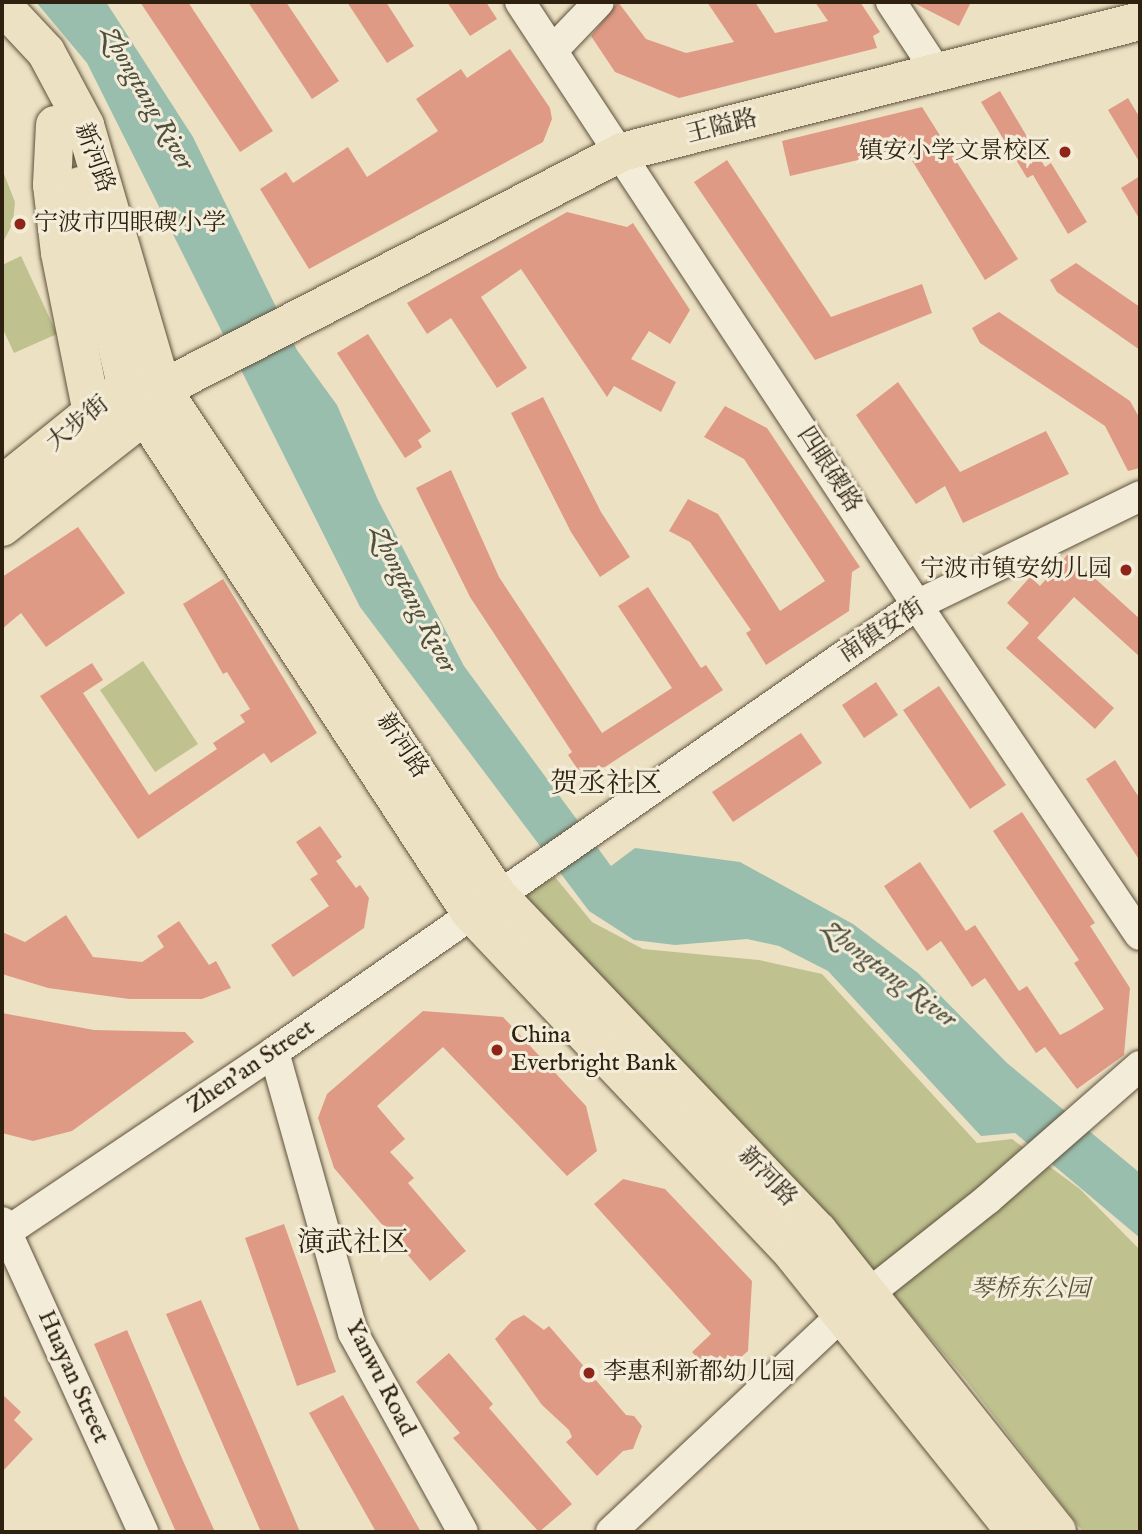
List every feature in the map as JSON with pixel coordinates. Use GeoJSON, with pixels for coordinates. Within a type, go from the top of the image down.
{"type":"FeatureCollection","features":[{"type":"Feature","properties":{"kind":"main road","name":"新河路"},"geometry":{"type":"LineString","coordinates":[[2,5],[46,52],[85,125],[144,396]]}},
{"type":"Feature","properties":{"kind":"main road","name":"王隘路"},"geometry":{"type":"LineString","coordinates":[[144,396],[622,152],[1140,21]]}},
{"type":"Feature","properties":{"kind":"main road","name":"新河路"},"geometry":{"type":"LineString","coordinates":[[2,39],[28,70],[55,125],[86,204],[144,396],[484,903],[793,1254],[856,1304],[936,1402]]}},
{"type":"Feature","properties":{"kind":"main road"},"geometry":{"type":"LineString","coordinates":[[55,125],[52,185],[60,253],[92,413]]}},
{"type":"Feature","properties":{"kind":"main road","name":"大步街"},"geometry":{"type":"LineString","coordinates":[[2,485],[92,413],[144,396]]}},
{"type":"Feature","properties":{"kind":"main road","name":"大步街"},"geometry":{"type":"LineString","coordinates":[[2,527],[144,396]]}},
{"type":"Feature","properties":{"kind":"main road"},"geometry":{"type":"LineString","coordinates":[[936,1402],[1016,1532]]}},
{"type":"Feature","properties":{"kind":"main road"},"geometry":{"type":"LineString","coordinates":[[936,1402],[1057,1532]]}},
{"type":"Feature","properties":{"kind":"street","name":"四眼碶路"},"geometry":{"type":"LineString","coordinates":[[520,2],[622,152],[917,606],[1140,935]]}},
{"type":"Feature","properties":{"kind":"street"},"geometry":{"type":"LineString","coordinates":[[553,50],[599,2]]}},
{"type":"Feature","properties":{"kind":"street"},"geometry":{"type":"LineString","coordinates":[[891,2],[937,72]]}},
{"type":"Feature","properties":{"kind":"street","name":"南镇安街"},"geometry":{"type":"LineString","coordinates":[[484,903],[917,606],[1140,496]]}},
{"type":"Feature","properties":{"kind":"street","name":"Zhen'an Street"},"geometry":{"type":"LineString","coordinates":[[3,1229],[274,1052],[484,903]]}},
{"type":"Feature","properties":{"kind":"street","name":"Yanwu Road"},"geometry":{"type":"LineString","coordinates":[[274,1052],[353,1333],[463,1532]]}},
{"type":"Feature","properties":{"kind":"street"},"geometry":{"type":"LineString","coordinates":[[611,1532],[856,1304],[988,1199],[1140,1066]]}},
{"type":"Feature","properties":{"kind":"street","name":"Huayan Street"},"geometry":{"type":"LineString","coordinates":[[3,1229],[143,1532]]}},
{"type":"Feature","properties":{"kind":"green space"},"geometry":{"type":"Polygon","coordinates":[[[2,169],[15,202],[13,223],[2,244],[2,169]]]}},
{"type":"Feature","properties":{"kind":"green space"},"geometry":{"type":"Polygon","coordinates":[[[21,256],[57,334],[14,353],[2,327],[2,265],[21,256]]]}},
{"type":"Feature","properties":{"kind":"green space"},"geometry":{"type":"Polygon","coordinates":[[[143,661],[198,744],[155,772],[100,690],[143,661]]]}},
{"type":"Feature","properties":{"kind":"green space","name":"琴桥东公园"},"geometry":{"type":"Polygon","coordinates":[[[555,877],[592,922],[643,949],[759,960],[822,974],[977,1143],[1012,1139],[1080,1189],[1140,1250],[1140,1532],[1083,1532],[966,1380],[829,1219],[517,898],[555,877]]]}},
{"type":"Feature","properties":{"kind":"water","name":"Zhongtang River"},"geometry":{"type":"Polygon","coordinates":[[[36,2],[106,2],[193,137],[297,350],[337,405],[378,500],[464,666],[611,866],[635,848],[740,862],[853,924],[918,973],[1007,1063],[1140,1173],[1140,1238],[1015,1133],[981,1136],[828,971],[779,946],[747,939],[675,945],[634,940],[589,911],[360,607],[87,63],[36,2]]]}},
{"type":"Feature","properties":{"kind":"building"},"geometry":{"type":"Polygon","coordinates":[[[140,2],[188,2],[273,131],[240,152],[140,2]]]}},
{"type":"Feature","properties":{"kind":"building"},"geometry":{"type":"Polygon","coordinates":[[[248,2],[286,2],[339,81],[312,99],[248,2]]]}},
{"type":"Feature","properties":{"kind":"building"},"geometry":{"type":"Polygon","coordinates":[[[347,2],[386,2],[414,46],[387,63],[347,2]]]}},
{"type":"Feature","properties":{"kind":"building"},"geometry":{"type":"Polygon","coordinates":[[[447,2],[486,2],[497,19],[470,36],[447,2]]]}},
{"type":"Feature","properties":{"kind":"building"},"geometry":{"type":"Polygon","coordinates":[[[618,2],[646,39],[686,53],[734,42],[707,2],[755,2],[775,33],[828,21],[815,2],[860,2],[880,32],[873,36],[877,48],[679,98],[615,72],[591,36],[618,2]]]}},
{"type":"Feature","properties":{"kind":"building"},"geometry":{"type":"Polygon","coordinates":[[[912,2],[971,2],[959,26],[912,2]]]}},
{"type":"Feature","properties":{"kind":"building"},"geometry":{"type":"Polygon","coordinates":[[[510,49],[550,108],[552,119],[543,142],[309,269],[260,189],[286,172],[293,183],[348,147],[367,177],[438,131],[416,99],[461,69],[467,78],[510,49]]]}},
{"type":"Feature","properties":{"kind":"building"},"geometry":{"type":"Polygon","coordinates":[[[1000,91],[1045,167],[1051,163],[1087,222],[1068,234],[1033,175],[1027,178],[981,102],[1000,91]]]}},
{"type":"Feature","properties":{"kind":"building"},"geometry":{"type":"Polygon","coordinates":[[[1128,98],[1140,118],[1140,163],[1108,110],[1128,98]]]}},
{"type":"Feature","properties":{"kind":"building"},"geometry":{"type":"Polygon","coordinates":[[[922,107],[1018,259],[985,280],[905,149],[790,176],[782,141],[922,107]]]}},
{"type":"Feature","properties":{"kind":"building"},"geometry":{"type":"Polygon","coordinates":[[[727,160],[831,317],[922,284],[932,313],[815,360],[694,182],[727,160]]]}},
{"type":"Feature","properties":{"kind":"building"},"geometry":{"type":"Polygon","coordinates":[[[1140,176],[1140,220],[1121,188],[1140,176]]]}},
{"type":"Feature","properties":{"kind":"building"},"geometry":{"type":"Polygon","coordinates":[[[567,212],[627,227],[633,223],[690,310],[670,344],[649,331],[631,359],[676,382],[661,412],[614,386],[607,397],[521,269],[481,297],[527,368],[497,388],[451,318],[427,334],[407,303],[567,212]]]}},
{"type":"Feature","properties":{"kind":"building"},"geometry":{"type":"Polygon","coordinates":[[[1076,263],[1140,307],[1140,350],[1057,292],[1050,280],[1076,263]]]}},
{"type":"Feature","properties":{"kind":"building"},"geometry":{"type":"Polygon","coordinates":[[[999,312],[1130,401],[1140,419],[1140,468],[1128,471],[1105,426],[980,343],[972,328],[999,312]]]}},
{"type":"Feature","properties":{"kind":"building"},"geometry":{"type":"Polygon","coordinates":[[[368,334],[431,431],[418,440],[422,447],[405,458],[337,353],[368,334]]]}},
{"type":"Feature","properties":{"kind":"building"},"geometry":{"type":"Polygon","coordinates":[[[898,382],[960,472],[1046,431],[1069,474],[963,523],[945,486],[916,504],[856,415],[898,382]]]}},
{"type":"Feature","properties":{"kind":"building"},"geometry":{"type":"Polygon","coordinates":[[[543,397],[601,512],[630,557],[600,577],[571,532],[511,413],[543,397]]]}},
{"type":"Feature","properties":{"kind":"building"},"geometry":{"type":"Polygon","coordinates":[[[725,406],[767,428],[860,567],[852,572],[849,611],[766,665],[746,633],[751,630],[690,542],[669,531],[688,499],[718,514],[780,611],[825,581],[744,459],[704,437],[725,406]]]}},
{"type":"Feature","properties":{"kind":"building"},"geometry":{"type":"Polygon","coordinates":[[[451,470],[499,577],[602,733],[672,688],[618,606],[648,587],[701,668],[706,665],[723,690],[585,780],[568,755],[572,752],[470,597],[416,488],[451,470]]]}},
{"type":"Feature","properties":{"kind":"building"},"geometry":{"type":"Polygon","coordinates":[[[78,527],[125,593],[46,647],[21,613],[2,629],[2,577],[78,527]]]}},
{"type":"Feature","properties":{"kind":"building"},"geometry":{"type":"Polygon","coordinates":[[[1068,554],[1140,619],[1140,657],[1074,597],[1037,638],[1114,708],[1095,729],[1006,648],[1029,623],[1007,603],[1030,577],[1040,586],[1068,554]]]}},
{"type":"Feature","properties":{"kind":"building"},"geometry":{"type":"Polygon","coordinates":[[[223,579],[317,733],[271,763],[264,753],[138,839],[40,696],[92,663],[103,680],[83,693],[149,795],[217,749],[213,743],[245,722],[240,715],[250,709],[227,672],[223,674],[183,604],[223,579]]]}},
{"type":"Feature","properties":{"kind":"building"},"geometry":{"type":"Polygon","coordinates":[[[876,682],[898,715],[864,738],[842,705],[876,682]]]}},
{"type":"Feature","properties":{"kind":"building"},"geometry":{"type":"Polygon","coordinates":[[[939,686],[1006,785],[970,809],[903,710],[939,686]]]}},
{"type":"Feature","properties":{"kind":"building"},"geometry":{"type":"Polygon","coordinates":[[[801,733],[822,763],[733,822],[712,792],[801,733]]]}},
{"type":"Feature","properties":{"kind":"building"},"geometry":{"type":"Polygon","coordinates":[[[1115,760],[1140,799],[1140,861],[1086,779],[1115,760]]]}},
{"type":"Feature","properties":{"kind":"building"},"geometry":{"type":"Polygon","coordinates":[[[1022,812],[1095,923],[1090,926],[1130,988],[1124,1055],[1077,1089],[1045,1047],[1036,1053],[985,978],[972,987],[941,941],[927,951],[884,886],[920,862],[966,931],[975,925],[1019,991],[1027,986],[1060,1035],[1072,1029],[1104,1009],[1074,963],[1079,960],[993,831],[1022,812]]]}},
{"type":"Feature","properties":{"kind":"building"},"geometry":{"type":"Polygon","coordinates":[[[320,826],[342,857],[336,861],[356,888],[360,885],[369,898],[364,928],[293,977],[271,945],[329,906],[310,879],[318,874],[296,842],[320,826]]]}},
{"type":"Feature","properties":{"kind":"building"},"geometry":{"type":"Polygon","coordinates":[[[66,915],[93,957],[142,962],[164,947],[157,936],[179,921],[209,965],[216,961],[231,988],[202,999],[129,999],[48,988],[2,974],[2,932],[25,942],[66,915]]]}},
{"type":"Feature","properties":{"kind":"building"},"geometry":{"type":"Polygon","coordinates":[[[423,1011],[503,1017],[586,1106],[597,1151],[567,1176],[443,1047],[377,1106],[405,1139],[390,1152],[414,1178],[408,1183],[466,1251],[430,1281],[334,1168],[318,1118],[327,1094],[423,1011]]]}},
{"type":"Feature","properties":{"kind":"building"},"geometry":{"type":"Polygon","coordinates":[[[2,1013],[94,1030],[185,1032],[194,1042],[72,1131],[33,1141],[2,1133],[2,1013]]]}},
{"type":"Feature","properties":{"kind":"building"},"geometry":{"type":"Polygon","coordinates":[[[623,1179],[665,1189],[752,1281],[748,1351],[716,1379],[692,1352],[711,1334],[594,1204],[623,1179]]]}},
{"type":"Feature","properties":{"kind":"building"},"geometry":{"type":"Polygon","coordinates":[[[284,1224],[336,1372],[297,1386],[245,1238],[284,1224]]]}},
{"type":"Feature","properties":{"kind":"building"},"geometry":{"type":"Polygon","coordinates":[[[201,1300],[300,1532],[261,1532],[166,1314],[201,1300]]]}},
{"type":"Feature","properties":{"kind":"building"},"geometry":{"type":"Polygon","coordinates":[[[524,1315],[544,1330],[549,1326],[626,1415],[634,1416],[642,1426],[633,1449],[623,1451],[597,1476],[566,1442],[572,1437],[569,1430],[542,1405],[495,1339],[512,1321],[524,1315]]]}},
{"type":"Feature","properties":{"kind":"building"},"geometry":{"type":"Polygon","coordinates":[[[127,1330],[215,1532],[176,1532],[144,1460],[94,1344],[127,1330]]]}},
{"type":"Feature","properties":{"kind":"building"},"geometry":{"type":"Polygon","coordinates":[[[449,1353],[493,1404],[489,1408],[572,1504],[539,1532],[453,1438],[460,1433],[416,1382],[449,1353]]]}},
{"type":"Feature","properties":{"kind":"building"},"geometry":{"type":"Polygon","coordinates":[[[2,1394],[21,1412],[14,1420],[33,1439],[2,1472],[2,1394]]]}},
{"type":"Feature","properties":{"kind":"building"},"geometry":{"type":"Polygon","coordinates":[[[343,1395],[421,1532],[376,1532],[309,1413],[343,1395]]]}},
{"type":"Feature","properties":{"kind":"place","name":"镇安小学文景校区"},"geometry":{"type":"Point","coordinates":[1065,152]}},
{"type":"Feature","properties":{"kind":"place","name":"宁波市四眼碶小学"},"geometry":{"type":"Point","coordinates":[20,224]}},
{"type":"Feature","properties":{"kind":"place","name":"宁波市镇安幼儿园"},"geometry":{"type":"Point","coordinates":[1126,570]}},
{"type":"Feature","properties":{"kind":"place","name":"China Everbright Bank"},"geometry":{"type":"Point","coordinates":[497,1050]}},
{"type":"Feature","properties":{"kind":"place","name":"李惠利新都幼儿园"},"geometry":{"type":"Point","coordinates":[589,1373]}},
{"type":"Feature","properties":{"kind":"district","name":"贺丞社区"},"geometry":{"type":"Point","coordinates":[606,785]}},
{"type":"Feature","properties":{"kind":"district","name":"演武社区"},"geometry":{"type":"Point","coordinates":[353,1244]}}]}
